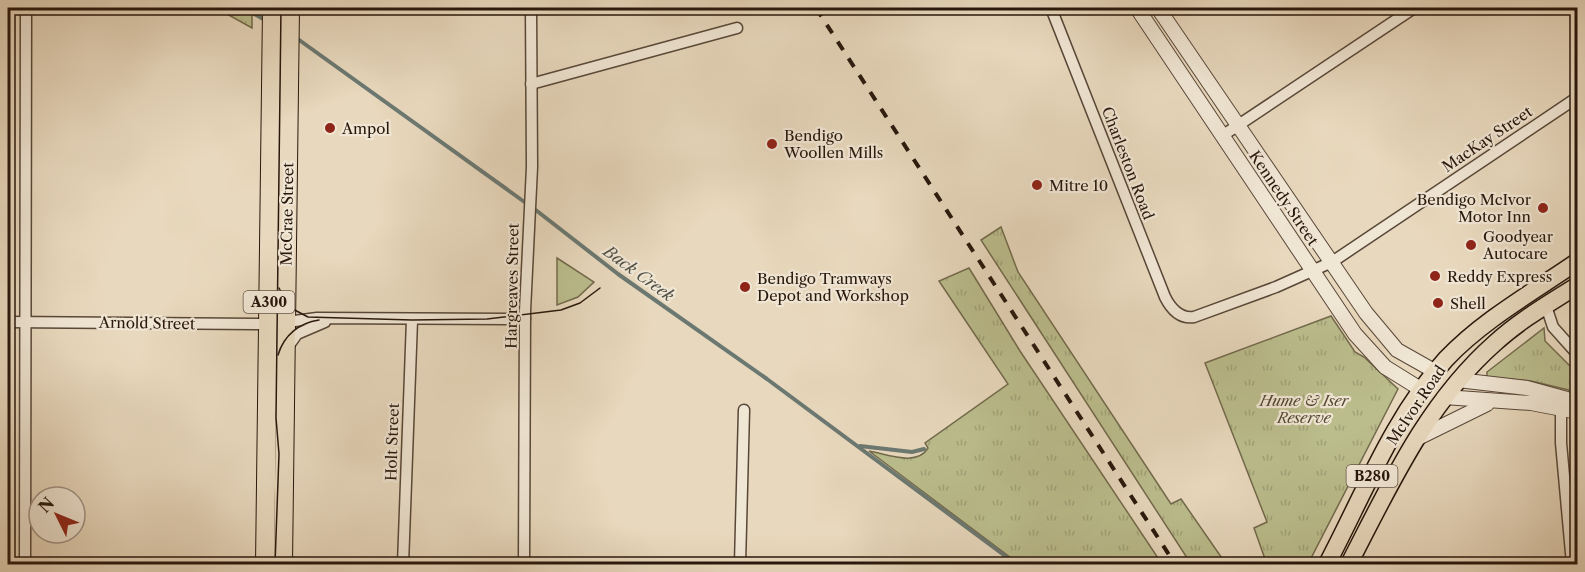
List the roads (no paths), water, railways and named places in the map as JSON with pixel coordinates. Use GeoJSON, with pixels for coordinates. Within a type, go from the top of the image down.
{"type":"FeatureCollection","features":[{"type":"Feature","properties":{"kind":"highway","name":"McCrae Street"},"geometry":{"type":"LineString","coordinates":[[266,564],[272,39],[281,11]]}},
{"type":"Feature","properties":{"kind":"highway","name":"McCrae Street"},"geometry":{"type":"LineString","coordinates":[[281,11],[290,50],[283,564]]}},
{"type":"Feature","properties":{"kind":"highway","name":"Arnold Street"},"geometry":{"type":"LineString","coordinates":[[268,324],[287,322]]}},
{"type":"Feature","properties":{"kind":"main road","name":"McIvor Road"},"geometry":{"type":"LineString","coordinates":[[1327,564],[1379,462],[1422,390],[1436,372],[1460,345],[1485,325],[1578,261]]}},
{"type":"Feature","properties":{"kind":"main road"},"geometry":{"type":"LineString","coordinates":[[1560,273],[1568,281],[1578,275]]}},
{"type":"Feature","properties":{"kind":"main road","name":"McIvor Road"},"geometry":{"type":"LineString","coordinates":[[1349,564],[1415,440],[1444,397],[1506,333],[1578,285]]}},
{"type":"Feature","properties":{"kind":"main road"},"geometry":{"type":"LineString","coordinates":[[1436,372],[1458,380]]}},
{"type":"Feature","properties":{"kind":"main road"},"geometry":{"type":"LineString","coordinates":[[1422,390],[1444,397]]}},
{"type":"Feature","properties":{"kind":"street"},"geometry":{"type":"LineString","coordinates":[[25,564],[26,8]]}},
{"type":"Feature","properties":{"kind":"street","name":"Hargreaves Street"},"geometry":{"type":"LineString","coordinates":[[524,564],[525,320],[529,188],[532,167],[531,8]]}},
{"type":"Feature","properties":{"kind":"street","name":"Charleston Road"},"geometry":{"type":"LineString","coordinates":[[1051,8],[1165,297],[1172,309],[1190,318]]}},
{"type":"Feature","properties":{"kind":"street","name":"Kennedy Street"},"geometry":{"type":"LineString","coordinates":[[1137,8],[1313,271],[1376,359],[1401,379],[1422,390]]}},
{"type":"Feature","properties":{"kind":"street","name":"Kennedy Street"},"geometry":{"type":"LineString","coordinates":[[1158,8],[1361,306],[1389,342],[1406,357],[1436,372]]}},
{"type":"Feature","properties":{"kind":"street"},"geometry":{"type":"LineString","coordinates":[[1222,136],[1414,8]]}},
{"type":"Feature","properties":{"kind":"street"},"geometry":{"type":"LineString","coordinates":[[531,84],[737,28]]}},
{"type":"Feature","properties":{"kind":"street","name":"MacKay Street"},"geometry":{"type":"LineString","coordinates":[[1190,318],[1276,287],[1332,262],[1578,97]]}},
{"type":"Feature","properties":{"kind":"street"},"geometry":{"type":"LineString","coordinates":[[1546,306],[1556,332],[1578,355]]}},
{"type":"Feature","properties":{"kind":"street"},"geometry":{"type":"LineString","coordinates":[[287,322],[311,318],[525,320]]}},
{"type":"Feature","properties":{"kind":"street"},"geometry":{"type":"LineString","coordinates":[[285,356],[290,342],[297,334],[313,326],[334,320]]}},
{"type":"Feature","properties":{"kind":"street","name":"Holt Street"},"geometry":{"type":"LineString","coordinates":[[403,564],[412,320]]}},
{"type":"Feature","properties":{"kind":"street","name":"Arnold Street"},"geometry":{"type":"LineString","coordinates":[[8,322],[268,324]]}},
{"type":"Feature","properties":{"kind":"street"},"geometry":{"type":"LineString","coordinates":[[1458,380],[1545,391],[1578,402]]}},
{"type":"Feature","properties":{"kind":"street"},"geometry":{"type":"LineString","coordinates":[[1444,397],[1531,403],[1578,412]]}},
{"type":"Feature","properties":{"kind":"street"},"geometry":{"type":"LineString","coordinates":[[1415,440],[1451,419],[1492,402]]}},
{"type":"Feature","properties":{"kind":"street"},"geometry":{"type":"LineString","coordinates":[[1562,409],[1561,443],[1572,564]]}},
{"type":"Feature","properties":{"kind":"street"},"geometry":{"type":"LineString","coordinates":[[740,564],[744,410]]}},
{"type":"Feature","properties":{"kind":"waterway","name":"Back Creek"},"geometry":{"type":"LineString","coordinates":[[244,8],[265,20]]}},
{"type":"Feature","properties":{"kind":"waterway","name":"Back Creek"},"geometry":{"type":"LineString","coordinates":[[295,37],[537,211],[618,274],[767,379],[1016,564]]}},
{"type":"Feature","properties":{"kind":"waterway"},"geometry":{"type":"LineString","coordinates":[[860,446],[912,452],[924,449]]}},
{"type":"Feature","properties":{"kind":"tram line"},"geometry":{"type":"LineString","coordinates":[[275,564],[279,454],[276,418],[281,8]]}},
{"type":"Feature","properties":{"kind":"tram line"},"geometry":{"type":"LineString","coordinates":[[279,288],[289,307],[308,317],[412,320],[487,319],[561,310],[580,303],[600,288]]}},
{"type":"Feature","properties":{"kind":"tram line"},"geometry":{"type":"LineString","coordinates":[[278,355],[284,342],[293,331],[319,320]]}},
{"type":"Feature","properties":{"kind":"railway"},"geometry":{"type":"LineString","coordinates":[[816,8],[1175,564]]}},
{"type":"Feature","properties":{"kind":"place","name":"Ampol"},"geometry":{"type":"Point","coordinates":[330,128]}},
{"type":"Feature","properties":{"kind":"place","name":"Bendigo Woollen Mills"},"geometry":{"type":"Point","coordinates":[772,144]}},
{"type":"Feature","properties":{"kind":"place","name":"Mitre 10"},"geometry":{"type":"Point","coordinates":[1037,185]}},
{"type":"Feature","properties":{"kind":"place","name":"Bendigo McIvor Motor Inn"},"geometry":{"type":"Point","coordinates":[1543,208]}},
{"type":"Feature","properties":{"kind":"place","name":"Goodyear Autocare"},"geometry":{"type":"Point","coordinates":[1471,245]}},
{"type":"Feature","properties":{"kind":"place","name":"Reddy Express"},"geometry":{"type":"Point","coordinates":[1435,276]}},
{"type":"Feature","properties":{"kind":"place","name":"Bendigo Tramways Depot and Workshop"},"geometry":{"type":"Point","coordinates":[745,287]}},
{"type":"Feature","properties":{"kind":"place","name":"Shell"},"geometry":{"type":"Point","coordinates":[1438,303]}},
{"type":"Feature","properties":{"kind":"park label","name":"Hume & Iser Reserve"},"geometry":{"type":"Point","coordinates":[1304,408]}}]}
